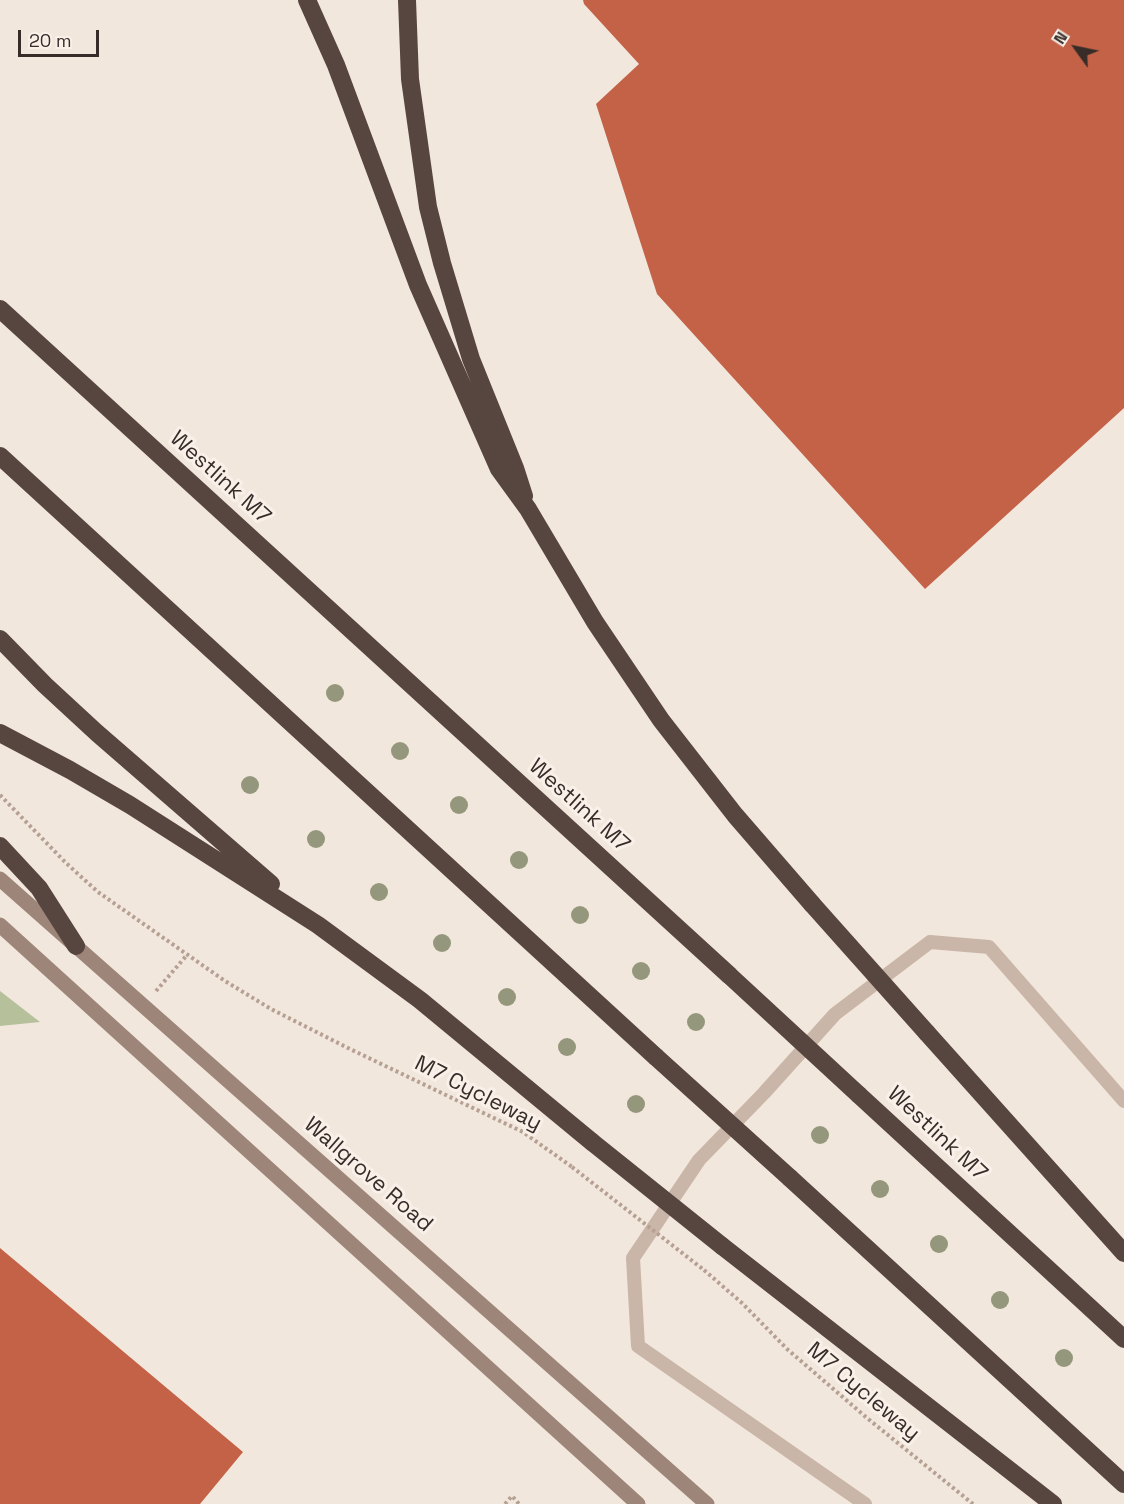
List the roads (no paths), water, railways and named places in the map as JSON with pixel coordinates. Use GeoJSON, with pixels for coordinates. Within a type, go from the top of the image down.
{"type":"FeatureCollection","features":[{"type":"Feature","properties":{"kind":"highway"},"geometry":{"type":"LineString","coordinates":[[307,0],[336,65],[418,285],[498,469],[528,509],[595,622],[661,720],[735,814],[812,904],[1124,1253]]}},
{"type":"Feature","properties":{"kind":"highway"},"geometry":{"type":"LineString","coordinates":[[406,0],[410,79],[428,207],[471,359],[515,468],[528,509]]}},
{"type":"Feature","properties":{"kind":"highway","name":"Westlink M7"},"geometry":{"type":"LineString","coordinates":[[0,309],[1124,1339]]}},
{"type":"Feature","properties":{"kind":"highway"},"geometry":{"type":"LineString","coordinates":[[0,456],[1124,1484]]}},
{"type":"Feature","properties":{"kind":"highway"},"geometry":{"type":"LineString","coordinates":[[0,639],[97,733],[318,925]]}},
{"type":"Feature","properties":{"kind":"highway"},"geometry":{"type":"LineString","coordinates":[[0,733],[130,805],[318,925],[420,1000],[722,1246],[1053,1504]]}},
{"type":"Feature","properties":{"kind":"highway"},"geometry":{"type":"LineString","coordinates":[[0,846],[39,888],[76,945]]}},
{"type":"Feature","properties":{"kind":"main road","name":"Wallgrove Road"},"geometry":{"type":"LineString","coordinates":[[0,879],[707,1504]]}},
{"type":"Feature","properties":{"kind":"main road"},"geometry":{"type":"LineString","coordinates":[[0,925],[638,1504]]}},
{"type":"Feature","properties":{"kind":"lane"},"geometry":{"type":"LineString","coordinates":[[865,1504],[638,1346],[633,1258],[699,1160],[764,1093],[835,1014],[930,942],[989,947],[1124,1101]]}}]}
